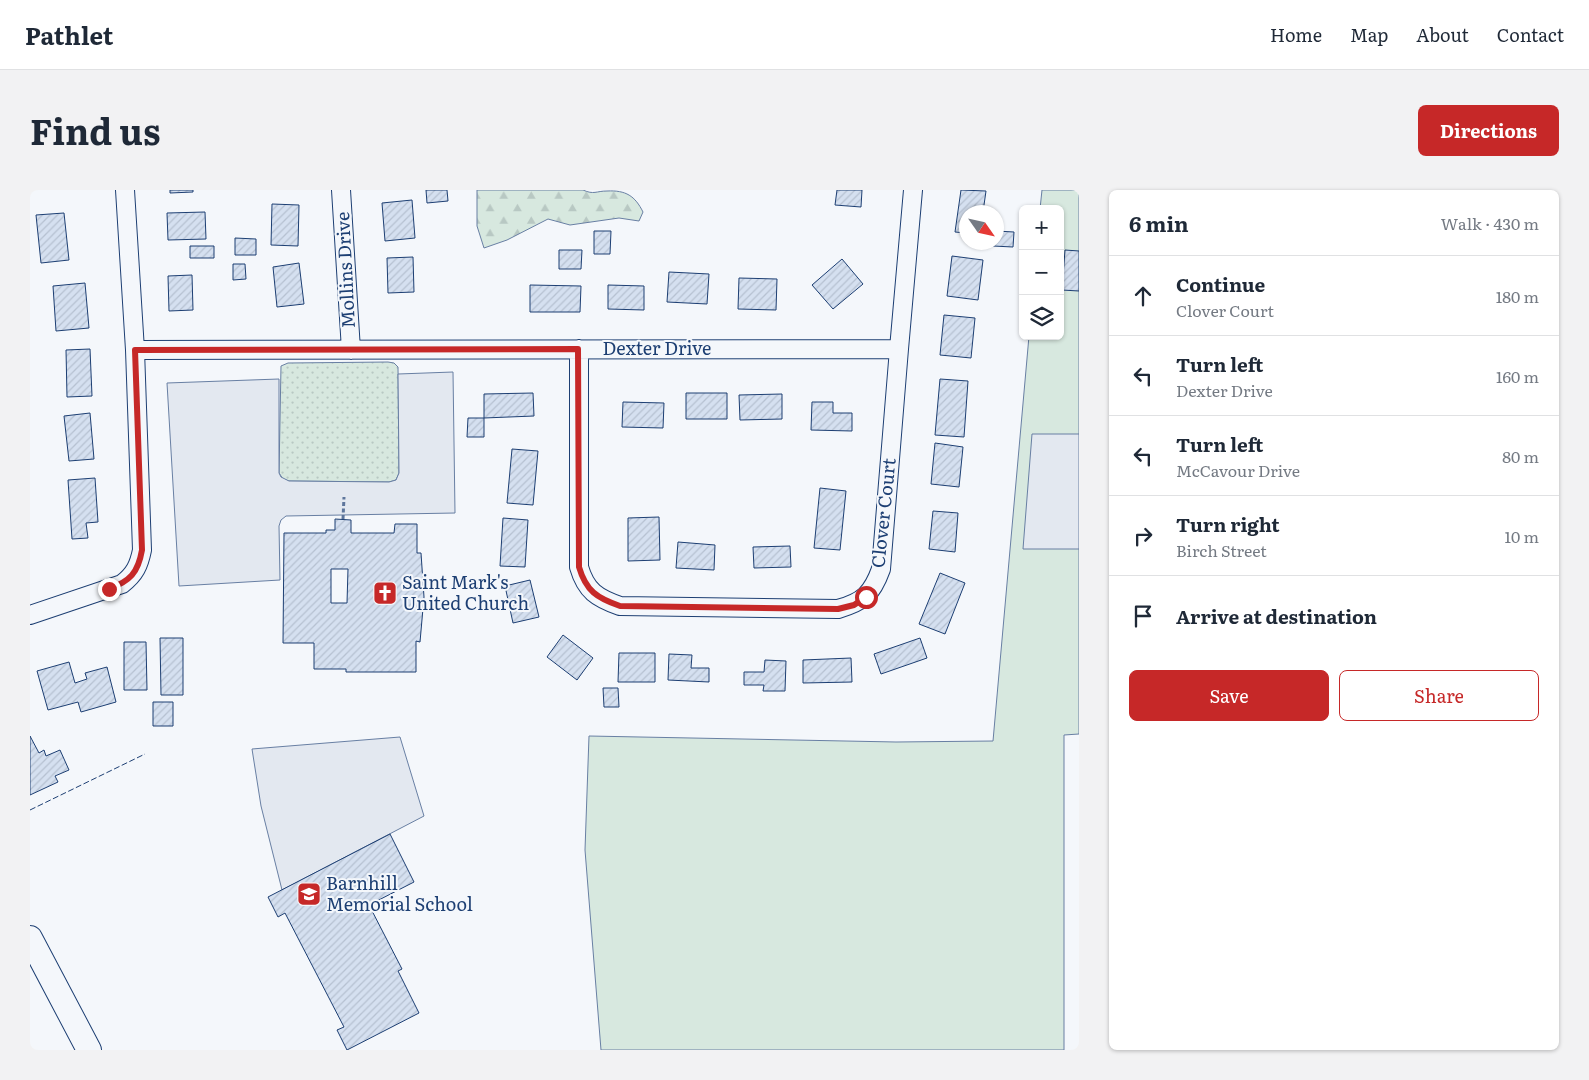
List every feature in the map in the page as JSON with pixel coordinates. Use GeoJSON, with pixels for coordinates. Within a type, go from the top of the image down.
{"type":"FeatureCollection","features":[{"type":"Feature","properties":{"kind":"main road"},"geometry":{"type":"LineString","coordinates":[[30,938],[89,1050]]}},
{"type":"Feature","properties":{"kind":"street"},"geometry":{"type":"LineString","coordinates":[[30,615],[122,584],[132,576],[140,564],[142,550],[135,350],[125,190]]}},
{"type":"Feature","properties":{"kind":"street","name":"Mollins Drive"},"geometry":{"type":"LineString","coordinates":[[341,190],[351,350]]}},
{"type":"Feature","properties":{"kind":"street"},"geometry":{"type":"LineString","coordinates":[[899,349],[913,190]]}},
{"type":"Feature","properties":{"kind":"street","name":"Clover Court"},"geometry":{"type":"LineString","coordinates":[[578,349],[579,567],[583,580],[592,592],[603,600],[620,606],[838,609],[854,605],[866,597],[876,584],[881,569],[899,349]]}},
{"type":"Feature","properties":{"kind":"street","name":"Dexter Drive"},"geometry":{"type":"LineString","coordinates":[[135,350],[899,349]]}},
{"type":"Feature","properties":{"kind":"path"},"geometry":{"type":"LineString","coordinates":[[343,520],[344,497]]}},
{"type":"Feature","properties":{"kind":"green space"},"geometry":{"type":"Polygon","coordinates":[[[477,190],[620,192],[633,198],[643,212],[639,221],[619,218],[570,225],[548,219],[507,240],[484,248],[477,226],[477,190]]]}},
{"type":"Feature","properties":{"kind":"green space"},"geometry":{"type":"Polygon","coordinates":[[[1042,190],[1079,190],[1079,734],[1064,735],[1064,1050],[601,1050],[585,850],[589,736],[896,742],[993,741],[1029,340],[1064,340],[1064,205],[1040,205],[1042,190]]]}},
{"type":"Feature","properties":{"kind":"green space"},"geometry":{"type":"Polygon","coordinates":[[[288,363],[394,363],[398,367],[399,473],[396,480],[389,482],[289,481],[283,479],[279,473],[281,366],[288,363]]]}},
{"type":"Feature","properties":{"kind":"shaded area"},"geometry":{"type":"Polygon","coordinates":[[[453,372],[455,513],[286,516],[281,520],[279,526],[280,580],[179,586],[167,383],[279,379],[279,473],[281,477],[289,481],[389,482],[396,480],[399,473],[398,374],[453,372]]]}},
{"type":"Feature","properties":{"kind":"shaded area"},"geometry":{"type":"Polygon","coordinates":[[[1032,434],[1079,434],[1079,549],[1023,549],[1032,434]]]}},
{"type":"Feature","properties":{"kind":"shaded area"},"geometry":{"type":"Polygon","coordinates":[[[400,737],[424,816],[282,890],[261,806],[252,749],[400,737]]]}},
{"type":"Feature","properties":{"kind":"building"},"geometry":{"type":"Polygon","coordinates":[[[170,190],[193,190],[193,192],[170,193],[170,190]]]}},
{"type":"Feature","properties":{"kind":"building"},"geometry":{"type":"Polygon","coordinates":[[[426,190],[447,190],[448,201],[427,203],[426,190]]]}},
{"type":"Feature","properties":{"kind":"building"},"geometry":{"type":"Polygon","coordinates":[[[837,190],[862,190],[861,207],[835,205],[837,190]]]}},
{"type":"Feature","properties":{"kind":"building"},"geometry":{"type":"Polygon","coordinates":[[[961,190],[986,191],[984,205],[959,205],[959,232],[955,232],[961,190]]]}},
{"type":"Feature","properties":{"kind":"building"},"geometry":{"type":"Polygon","coordinates":[[[412,200],[415,238],[385,241],[382,203],[412,200]]]}},
{"type":"Feature","properties":{"kind":"building"},"geometry":{"type":"Polygon","coordinates":[[[272,204],[299,205],[298,246],[271,245],[272,204]]]}},
{"type":"Feature","properties":{"kind":"building"},"geometry":{"type":"Polygon","coordinates":[[[205,212],[206,239],[168,240],[167,213],[205,212]]]}},
{"type":"Feature","properties":{"kind":"building"},"geometry":{"type":"Polygon","coordinates":[[[64,213],[69,260],[41,263],[36,215],[64,213]]]}},
{"type":"Feature","properties":{"kind":"building"},"geometry":{"type":"Polygon","coordinates":[[[594,231],[611,231],[610,254],[594,254],[594,231]]]}},
{"type":"Feature","properties":{"kind":"building"},"geometry":{"type":"Polygon","coordinates":[[[1004,231],[1014,232],[1013,247],[1004,247],[1004,231]]]}},
{"type":"Feature","properties":{"kind":"building"},"geometry":{"type":"Polygon","coordinates":[[[235,238],[256,239],[256,255],[235,255],[235,238]]]}},
{"type":"Feature","properties":{"kind":"building"},"geometry":{"type":"Polygon","coordinates":[[[190,246],[214,246],[214,258],[190,258],[190,246]]]}},
{"type":"Feature","properties":{"kind":"building"},"geometry":{"type":"Polygon","coordinates":[[[559,250],[582,250],[581,269],[559,269],[559,250]]]}},
{"type":"Feature","properties":{"kind":"building"},"geometry":{"type":"Polygon","coordinates":[[[1065,250],[1079,251],[1079,291],[1064,290],[1065,250]]]}},
{"type":"Feature","properties":{"kind":"building"},"geometry":{"type":"Polygon","coordinates":[[[952,256],[983,260],[978,300],[947,296],[952,256]]]}},
{"type":"Feature","properties":{"kind":"building"},"geometry":{"type":"Polygon","coordinates":[[[413,257],[414,292],[388,293],[387,258],[413,257]]]}},
{"type":"Feature","properties":{"kind":"building"},"geometry":{"type":"Polygon","coordinates":[[[842,259],[863,284],[833,309],[812,285],[842,259]]]}},
{"type":"Feature","properties":{"kind":"building"},"geometry":{"type":"Polygon","coordinates":[[[299,263],[304,304],[277,307],[273,267],[299,263]]]}},
{"type":"Feature","properties":{"kind":"building"},"geometry":{"type":"Polygon","coordinates":[[[233,264],[245,264],[246,279],[233,280],[233,264]]]}},
{"type":"Feature","properties":{"kind":"building"},"geometry":{"type":"Polygon","coordinates":[[[669,272],[709,274],[707,304],[667,302],[669,272]]]}},
{"type":"Feature","properties":{"kind":"building"},"geometry":{"type":"Polygon","coordinates":[[[192,275],[193,310],[169,311],[168,276],[192,275]]]}},
{"type":"Feature","properties":{"kind":"building"},"geometry":{"type":"Polygon","coordinates":[[[739,278],[777,279],[776,310],[738,309],[739,278]]]}},
{"type":"Feature","properties":{"kind":"building"},"geometry":{"type":"Polygon","coordinates":[[[85,283],[89,328],[56,331],[53,286],[85,283]]]}},
{"type":"Feature","properties":{"kind":"building"},"geometry":{"type":"Polygon","coordinates":[[[530,285],[581,286],[580,312],[530,312],[530,285]]]}},
{"type":"Feature","properties":{"kind":"building"},"geometry":{"type":"Polygon","coordinates":[[[608,285],[644,286],[644,310],[608,309],[608,285]]]}},
{"type":"Feature","properties":{"kind":"building"},"geometry":{"type":"Polygon","coordinates":[[[944,315],[975,318],[971,358],[940,355],[944,315]]]}},
{"type":"Feature","properties":{"kind":"building"},"geometry":{"type":"Polygon","coordinates":[[[90,349],[92,396],[67,397],[66,350],[90,349]]]}},
{"type":"Feature","properties":{"kind":"building"},"geometry":{"type":"Polygon","coordinates":[[[940,379],[968,381],[964,437],[935,435],[940,379]]]}},
{"type":"Feature","properties":{"kind":"building"},"geometry":{"type":"Polygon","coordinates":[[[533,393],[534,416],[484,418],[484,394],[533,393]]]}},
{"type":"Feature","properties":{"kind":"building"},"geometry":{"type":"Polygon","coordinates":[[[686,393],[727,393],[727,419],[686,419],[686,393]]]}},
{"type":"Feature","properties":{"kind":"building"},"geometry":{"type":"Polygon","coordinates":[[[782,394],[782,419],[740,420],[739,395],[782,394]]]}},
{"type":"Feature","properties":{"kind":"building"},"geometry":{"type":"Polygon","coordinates":[[[623,402],[664,403],[663,428],[622,427],[623,402]]]}},
{"type":"Feature","properties":{"kind":"building"},"geometry":{"type":"Polygon","coordinates":[[[812,402],[833,402],[833,413],[852,413],[852,431],[811,430],[812,402]]]}},
{"type":"Feature","properties":{"kind":"building"},"geometry":{"type":"Polygon","coordinates":[[[90,413],[94,459],[69,461],[64,416],[90,413]]]}},
{"type":"Feature","properties":{"kind":"building"},"geometry":{"type":"Polygon","coordinates":[[[468,418],[484,418],[484,437],[467,437],[468,418]]]}},
{"type":"Feature","properties":{"kind":"building"},"geometry":{"type":"Polygon","coordinates":[[[935,443],[963,447],[959,487],[931,484],[935,443]]]}},
{"type":"Feature","properties":{"kind":"building"},"geometry":{"type":"Polygon","coordinates":[[[512,449],[538,451],[533,505],[507,503],[512,449]]]}},
{"type":"Feature","properties":{"kind":"building"},"geometry":{"type":"Polygon","coordinates":[[[95,478],[98,522],[86,523],[88,538],[72,539],[68,480],[95,478]]]}},
{"type":"Feature","properties":{"kind":"building"},"geometry":{"type":"Polygon","coordinates":[[[820,488],[846,491],[840,550],[814,548],[820,488]]]}},
{"type":"Feature","properties":{"kind":"building"},"geometry":{"type":"Polygon","coordinates":[[[933,511],[958,513],[955,552],[929,549],[933,511]]]}},
{"type":"Feature","properties":{"kind":"building"},"geometry":{"type":"Polygon","coordinates":[[[659,517],[660,560],[628,561],[628,518],[659,517]]]}},
{"type":"Feature","properties":{"kind":"building"},"geometry":{"type":"Polygon","coordinates":[[[503,518],[528,520],[525,567],[500,566],[503,518]]]}},
{"type":"Feature","properties":{"kind":"building","name":"Saint Mark's United Church"},"geometry":{"type":"Polygon","coordinates":[[[335,519],[351,520],[351,533],[394,533],[395,524],[417,524],[417,553],[421,553],[424,597],[420,642],[416,641],[416,672],[346,672],[346,669],[314,669],[314,643],[283,643],[284,533],[326,533],[326,530],[335,530],[335,519]],[[331,569],[331,603],[347,603],[348,569],[331,569]]]}},
{"type":"Feature","properties":{"kind":"building"},"geometry":{"type":"Polygon","coordinates":[[[678,542],[715,545],[714,570],[676,568],[678,542]]]}},
{"type":"Feature","properties":{"kind":"building"},"geometry":{"type":"Polygon","coordinates":[[[790,546],[791,567],[754,568],[753,547],[790,546]]]}},
{"type":"Feature","properties":{"kind":"building"},"geometry":{"type":"Polygon","coordinates":[[[940,573],[965,583],[945,634],[919,624],[940,573]]]}},
{"type":"Feature","properties":{"kind":"building"},"geometry":{"type":"Polygon","coordinates":[[[530,580],[539,617],[513,623],[505,586],[530,580]]]}},
{"type":"Feature","properties":{"kind":"building"},"geometry":{"type":"Polygon","coordinates":[[[563,635],[593,658],[577,680],[547,657],[563,635]]]}},
{"type":"Feature","properties":{"kind":"building"},"geometry":{"type":"Polygon","coordinates":[[[160,638],[183,638],[183,695],[161,695],[160,638]]]}},
{"type":"Feature","properties":{"kind":"building"},"geometry":{"type":"Polygon","coordinates":[[[920,638],[927,658],[881,674],[874,654],[920,638]]]}},
{"type":"Feature","properties":{"kind":"building"},"geometry":{"type":"Polygon","coordinates":[[[124,642],[146,642],[147,690],[124,690],[124,642]]]}},
{"type":"Feature","properties":{"kind":"building"},"geometry":{"type":"Polygon","coordinates":[[[619,653],[655,653],[655,682],[618,682],[619,653]]]}},
{"type":"Feature","properties":{"kind":"building"},"geometry":{"type":"Polygon","coordinates":[[[669,654],[692,655],[691,668],[709,668],[709,682],[668,680],[669,654]]]}},
{"type":"Feature","properties":{"kind":"building"},"geometry":{"type":"Polygon","coordinates":[[[851,658],[852,682],[803,683],[803,660],[851,658]]]}},
{"type":"Feature","properties":{"kind":"building"},"geometry":{"type":"Polygon","coordinates":[[[765,660],[786,661],[785,691],[763,691],[764,685],[744,685],[744,672],[764,672],[765,660]]]}},
{"type":"Feature","properties":{"kind":"building"},"geometry":{"type":"Polygon","coordinates":[[[69,662],[75,683],[87,679],[85,673],[107,667],[116,702],[81,712],[78,702],[48,710],[37,671],[69,662]]]}},
{"type":"Feature","properties":{"kind":"building"},"geometry":{"type":"Polygon","coordinates":[[[603,688],[618,688],[619,707],[604,707],[603,688]]]}},
{"type":"Feature","properties":{"kind":"building"},"geometry":{"type":"Polygon","coordinates":[[[153,702],[173,702],[173,726],[153,726],[153,702]]]}},
{"type":"Feature","properties":{"kind":"building"},"geometry":{"type":"Polygon","coordinates":[[[30,736],[39,753],[44,750],[46,756],[60,750],[69,770],[55,776],[58,782],[30,795],[30,736]]]}},
{"type":"Feature","properties":{"kind":"building"},"geometry":{"type":"Polygon","coordinates":[[[390,834],[414,882],[369,905],[402,969],[398,971],[419,1013],[347,1050],[337,1030],[344,1027],[285,913],[278,917],[268,897],[390,834]]]}},
{"type":"Feature","properties":{"kind":"fence"},"geometry":{"type":"LineString","coordinates":[[30,810],[145,754]]}},
{"type":"Feature","properties":{"kind":"place","name":"Saint Mark's United Church"},"geometry":{"type":"Point","coordinates":[385,593]}},
{"type":"Feature","properties":{"kind":"place","name":"Barnhill Memorial School"},"geometry":{"type":"Point","coordinates":[309,894]}},
{"type":"Feature","properties":{"kind":"route"},"geometry":{"type":"LineString","coordinates":[[109,589],[122,584],[132,576],[140,564],[142,550],[135,350],[578,349],[579,567],[583,580],[592,592],[603,600],[620,606],[838,609],[854,605],[866,597]]}}]}
